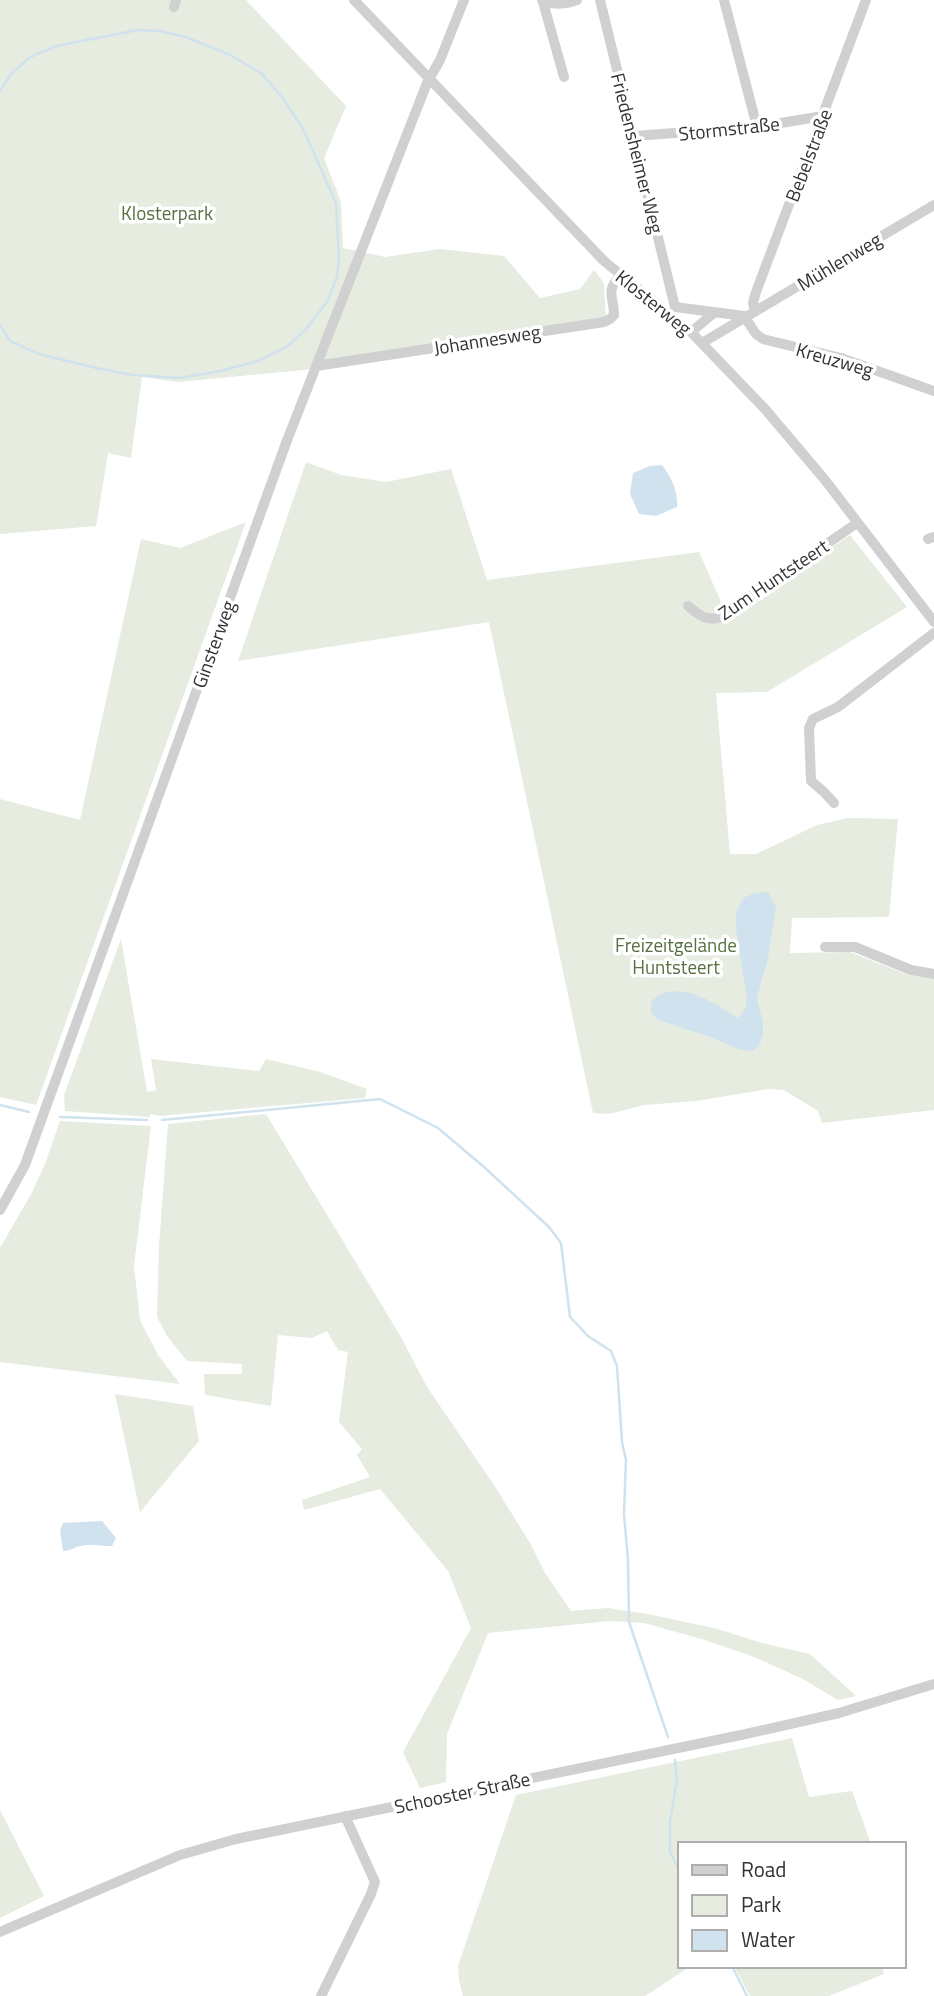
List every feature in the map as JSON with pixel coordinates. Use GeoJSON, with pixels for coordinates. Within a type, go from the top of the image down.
{"type":"FeatureCollection","features":[{"type":"Feature","properties":{"kind":"street","name":"Klosterweg"},"geometry":{"type":"LineString","coordinates":[[354,0],[620,276],[672,310],[788,434],[934,622]]}},
{"type":"Feature","properties":{"kind":"street","name":"Ginsterweg"},"geometry":{"type":"LineString","coordinates":[[0,1210],[24,1165],[316,366],[428,78],[440,60],[464,0]]}},
{"type":"Feature","properties":{"kind":"street"},"geometry":{"type":"LineString","coordinates":[[565,77],[542,1],[569,4],[577,0]]}},
{"type":"Feature","properties":{"kind":"street","name":"Friedensheimer Weg"},"geometry":{"type":"LineString","coordinates":[[600,0],[635,136],[672,310]]}},
{"type":"Feature","properties":{"kind":"street"},"geometry":{"type":"LineString","coordinates":[[724,0],[757,127]]}},
{"type":"Feature","properties":{"kind":"street","name":"Bebelstraße"},"geometry":{"type":"LineString","coordinates":[[755,310],[753,303],[756,292],[866,0]]}},
{"type":"Feature","properties":{"kind":"street","name":"Stormstraße"},"geometry":{"type":"LineString","coordinates":[[635,136],[757,127],[823,116]]}},
{"type":"Feature","properties":{"kind":"street","name":"Mühlenweg"},"geometry":{"type":"LineString","coordinates":[[702,342],[934,205]]}},
{"type":"Feature","properties":{"kind":"street","name":"Johannesweg"},"geometry":{"type":"LineString","coordinates":[[316,366],[610,320],[614,315],[612,284],[620,276]]}},
{"type":"Feature","properties":{"kind":"street"},"geometry":{"type":"LineString","coordinates":[[672,310],[744,316]]}},
{"type":"Feature","properties":{"kind":"street"},"geometry":{"type":"LineString","coordinates":[[691,332],[714,313]]}},
{"type":"Feature","properties":{"kind":"street","name":"Kreuzweg"},"geometry":{"type":"LineString","coordinates":[[744,316],[756,334],[763,339],[841,358],[934,391]]}},
{"type":"Feature","properties":{"kind":"street","name":"Zum Huntsteert"},"geometry":{"type":"LineString","coordinates":[[688,606],[702,617],[714,620],[721,617],[857,523]]}},
{"type":"Feature","properties":{"kind":"street"},"geometry":{"type":"LineString","coordinates":[[834,803],[811,781],[809,728],[813,719],[838,707],[934,633]]}},
{"type":"Feature","properties":{"kind":"street"},"geometry":{"type":"LineString","coordinates":[[825,947],[855,947],[911,970],[934,974]]}},
{"type":"Feature","properties":{"kind":"street","name":"Schooster Straße"},"geometry":{"type":"LineString","coordinates":[[0,1932],[180,1855],[236,1839],[824,1716],[934,1684]]}},
{"type":"Feature","properties":{"kind":"street"},"geometry":{"type":"LineString","coordinates":[[321,1996],[371,1894],[374,1882],[345,1816]]}},
{"type":"Feature","properties":{"kind":"green space","name":"Klosterpark"},"geometry":{"type":"Polygon","coordinates":[[[0,0],[246,0],[346,106],[324,158],[341,202],[343,248],[385,257],[440,249],[504,256],[540,298],[580,289],[594,270],[604,283],[606,323],[303,370],[179,382],[142,377],[131,458],[108,453],[96,526],[0,534],[0,0]]]}},
{"type":"Feature","properties":{"kind":"green space","name":"Freizeitgelände Huntsteert"},"geometry":{"type":"Polygon","coordinates":[[[306,462],[341,475],[386,482],[451,469],[487,580],[699,552],[728,618],[850,535],[907,607],[767,692],[716,693],[730,854],[756,854],[817,825],[848,818],[898,819],[889,917],[792,918],[790,953],[850,952],[908,975],[934,979],[934,1110],[822,1123],[818,1111],[784,1090],[768,1089],[696,1101],[644,1105],[609,1114],[593,1113],[489,622],[238,661],[306,462]]]}},
{"type":"Feature","properties":{"kind":"green space"},"geometry":{"type":"Polygon","coordinates":[[[246,522],[36,1105],[0,1097],[0,799],[80,820],[141,539],[180,548],[246,522]]]}},
{"type":"Feature","properties":{"kind":"green space"},"geometry":{"type":"Polygon","coordinates":[[[121,939],[147,1092],[156,1090],[151,1059],[259,1071],[266,1059],[320,1072],[367,1089],[365,1098],[160,1116],[150,1114],[150,1117],[65,1111],[64,1095],[121,939]]]}},
{"type":"Feature","properties":{"kind":"green space"},"geometry":{"type":"Polygon","coordinates":[[[266,1114],[401,1337],[427,1387],[494,1485],[545,1573],[571,1611],[608,1608],[647,1614],[714,1628],[810,1654],[856,1696],[838,1700],[803,1679],[754,1657],[644,1623],[610,1621],[488,1633],[447,1734],[446,1782],[420,1788],[403,1752],[471,1628],[448,1571],[380,1489],[304,1510],[302,1500],[370,1477],[357,1455],[362,1449],[339,1422],[348,1352],[338,1350],[327,1331],[312,1338],[278,1335],[271,1406],[205,1395],[204,1374],[242,1374],[242,1364],[187,1361],[167,1336],[157,1317],[168,1124],[266,1114]]]}},
{"type":"Feature","properties":{"kind":"green space"},"geometry":{"type":"Polygon","coordinates":[[[60,1121],[151,1126],[134,1266],[140,1320],[158,1355],[180,1384],[0,1362],[0,1248],[31,1194],[60,1121]]]}},
{"type":"Feature","properties":{"kind":"green space"},"geometry":{"type":"Polygon","coordinates":[[[115,1394],[193,1406],[199,1441],[140,1512],[115,1394]]]}},
{"type":"Feature","properties":{"kind":"green space"},"geometry":{"type":"Polygon","coordinates":[[[792,1738],[809,1797],[852,1791],[870,1842],[678,1842],[678,1968],[688,1968],[645,1996],[463,1996],[458,1966],[516,1795],[792,1738]]]}},
{"type":"Feature","properties":{"kind":"green space"},"geometry":{"type":"Polygon","coordinates":[[[0,1810],[44,1896],[0,1918],[0,1810]]]}},
{"type":"Feature","properties":{"kind":"green space"},"geometry":{"type":"Polygon","coordinates":[[[735,1968],[882,1968],[884,1974],[829,1996],[750,1996],[735,1968]]]}},
{"type":"Feature","properties":{"kind":"water"},"geometry":{"type":"Polygon","coordinates":[[[662,465],[674,485],[677,507],[656,516],[639,514],[630,494],[633,473],[650,466],[662,465]]]}},
{"type":"Feature","properties":{"kind":"water"},"geometry":{"type":"Polygon","coordinates":[[[768,892],[776,907],[767,964],[757,1000],[763,1022],[760,1044],[753,1051],[738,1049],[658,1020],[651,1013],[651,1002],[671,991],[707,999],[738,1018],[745,1009],[747,998],[736,930],[736,912],[743,898],[768,892]]]}},
{"type":"Feature","properties":{"kind":"water"},"geometry":{"type":"Polygon","coordinates":[[[102,1521],[116,1538],[112,1546],[89,1545],[63,1551],[60,1530],[63,1523],[102,1521]]]}},
{"type":"Feature","properties":{"kind":"waterway"},"geometry":{"type":"LineString","coordinates":[[0,91],[11,74],[30,57],[56,46],[138,30],[186,37],[230,55],[261,73],[281,96],[303,129],[336,203],[339,259],[337,277],[327,302],[307,328],[288,346],[258,361],[220,371],[180,378],[133,375],[96,368],[39,354],[10,341],[0,325]]}},
{"type":"Feature","properties":{"kind":"waterway"},"geometry":{"type":"LineString","coordinates":[[162,1120],[380,1099],[438,1128],[549,1227],[561,1243],[570,1317],[588,1336],[611,1351],[617,1366],[622,1442],[626,1460],[624,1514],[629,1622],[668,1737]]}},
{"type":"Feature","properties":{"kind":"waterway"},"geometry":{"type":"LineString","coordinates":[[0,1105],[29,1112]]}},
{"type":"Feature","properties":{"kind":"waterway"},"geometry":{"type":"LineString","coordinates":[[60,1117],[147,1120]]}},
{"type":"Feature","properties":{"kind":"waterway"},"geometry":{"type":"LineString","coordinates":[[675,1760],[677,1780],[670,1821],[670,1852],[678,1868]]}},
{"type":"Feature","properties":{"kind":"waterway"},"geometry":{"type":"LineString","coordinates":[[733,1968],[747,1996]]}}]}
